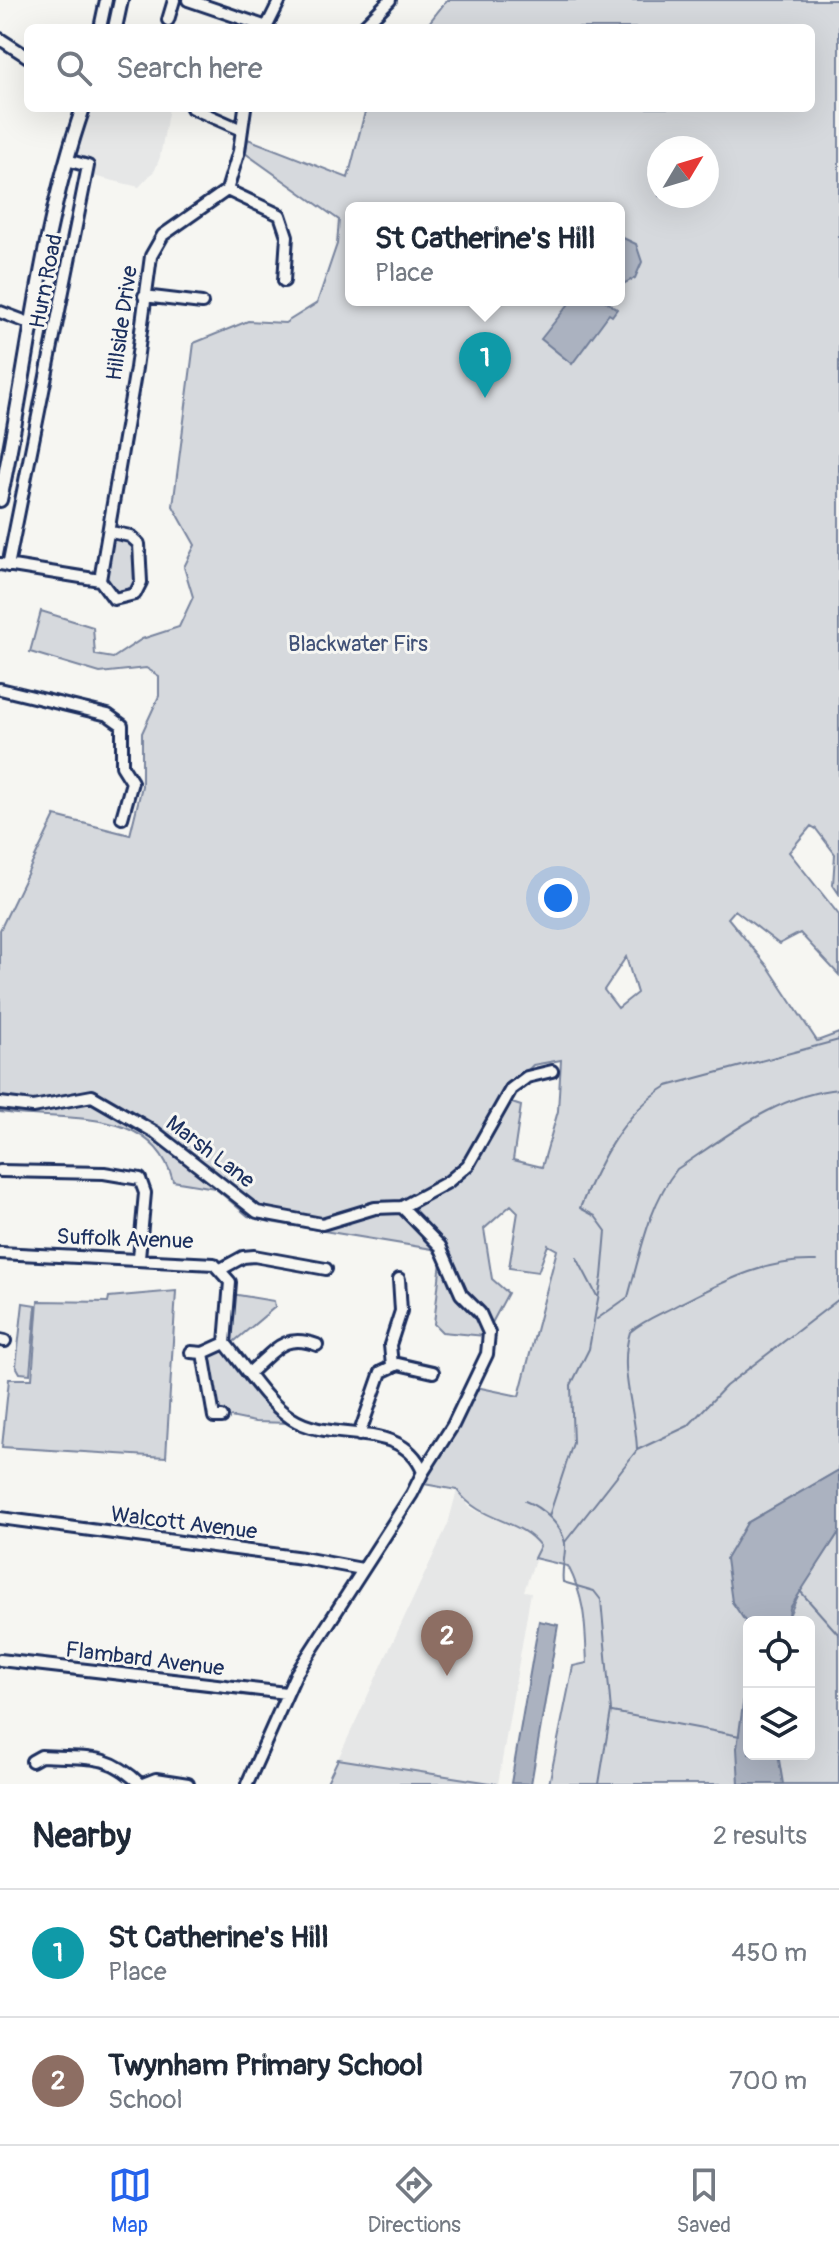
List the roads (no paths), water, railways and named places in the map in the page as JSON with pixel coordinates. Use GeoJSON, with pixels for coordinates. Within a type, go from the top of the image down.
{"type":"FeatureCollection","features":[{"type":"Feature","properties":{"kind":"main road"},"geometry":{"type":"LineString","coordinates":[[116,24],[121,0]]}},
{"type":"Feature","properties":{"kind":"main road","name":"Hurn Road"},"geometry":{"type":"LineString","coordinates":[[0,497],[32,324],[67,160],[82,112]]}},
{"type":"Feature","properties":{"kind":"street"},"geometry":{"type":"LineString","coordinates":[[101,24],[106,0]]}},
{"type":"Feature","properties":{"kind":"street"},"geometry":{"type":"LineString","coordinates":[[168,20],[174,0]]}},
{"type":"Feature","properties":{"kind":"street"},"geometry":{"type":"LineString","coordinates":[[188,0],[255,24]]}},
{"type":"Feature","properties":{"kind":"street"},"geometry":{"type":"LineString","coordinates":[[268,24],[280,0]]}},
{"type":"Feature","properties":{"kind":"street"},"geometry":{"type":"LineString","coordinates":[[366,24],[390,0]]}},
{"type":"Feature","properties":{"kind":"street"},"geometry":{"type":"LineString","coordinates":[[0,39],[24,54]]}},
{"type":"Feature","properties":{"kind":"street"},"geometry":{"type":"LineString","coordinates":[[201,112],[242,130]]}},
{"type":"Feature","properties":{"kind":"street"},"geometry":{"type":"LineString","coordinates":[[244,112],[239,151],[227,190],[280,215],[287,236],[284,281]]}},
{"type":"Feature","properties":{"kind":"street","name":"Hurn Road"},"geometry":{"type":"LineString","coordinates":[[4,565],[88,166],[67,160]]}},
{"type":"Feature","properties":{"kind":"street","name":"Hillside Drive"},"geometry":{"type":"LineString","coordinates":[[100,580],[111,532],[151,256],[157,241],[227,190]]}},
{"type":"Feature","properties":{"kind":"street"},"geometry":{"type":"LineString","coordinates":[[144,296],[202,303]]}},
{"type":"Feature","properties":{"kind":"street"},"geometry":{"type":"LineString","coordinates":[[0,312],[32,324]]}},
{"type":"Feature","properties":{"kind":"street"},"geometry":{"type":"LineString","coordinates":[[4,565],[100,580],[114,599],[135,594],[141,582],[139,544],[130,536],[111,532]]}},
{"type":"Feature","properties":{"kind":"street"},"geometry":{"type":"LineString","coordinates":[[0,689],[108,715],[122,725],[122,766],[132,782],[122,818]]}},
{"type":"Feature","properties":{"kind":"street","name":"Marsh Lane"},"geometry":{"type":"LineString","coordinates":[[0,1103],[33,1107],[92,1096],[156,1133],[257,1212],[322,1224],[375,1208],[402,1207],[448,1182],[468,1165],[511,1089],[527,1077],[552,1071]]}},
{"type":"Feature","properties":{"kind":"street"},"geometry":{"type":"LineString","coordinates":[[0,1171],[104,1173],[140,1179],[145,1193],[139,1258]]}},
{"type":"Feature","properties":{"kind":"street"},"geometry":{"type":"LineString","coordinates":[[247,1784],[286,1693],[453,1425],[487,1354],[489,1333],[480,1313],[461,1294],[440,1246],[402,1207]]}},
{"type":"Feature","properties":{"kind":"street","name":"Suffolk Avenue"},"geometry":{"type":"LineString","coordinates":[[0,1253],[204,1261],[221,1269],[230,1287],[225,1343]]}},
{"type":"Feature","properties":{"kind":"street"},"geometry":{"type":"LineString","coordinates":[[221,1269],[243,1257],[254,1256],[326,1269]]}},
{"type":"Feature","properties":{"kind":"street"},"geometry":{"type":"LineString","coordinates":[[392,1365],[390,1345],[401,1311],[399,1279]]}},
{"type":"Feature","properties":{"kind":"street"},"geometry":{"type":"LineString","coordinates":[[249,1373],[293,1338],[317,1345]]}},
{"type":"Feature","properties":{"kind":"street"},"geometry":{"type":"LineString","coordinates":[[191,1352],[203,1353],[225,1343],[291,1418],[403,1445],[418,1460],[423,1472]]}},
{"type":"Feature","properties":{"kind":"street"},"geometry":{"type":"LineString","coordinates":[[203,1353],[214,1417],[222,1417]]}},
{"type":"Feature","properties":{"kind":"street"},"geometry":{"type":"LineString","coordinates":[[359,1435],[378,1376],[392,1365],[407,1364],[433,1372]]}},
{"type":"Feature","properties":{"kind":"street","name":"Walcott Avenue"},"geometry":{"type":"LineString","coordinates":[[0,1518],[303,1558],[362,1569]]}},
{"type":"Feature","properties":{"kind":"street","name":"Flambard Avenue"},"geometry":{"type":"LineString","coordinates":[[0,1660],[286,1693]]}},
{"type":"Feature","properties":{"kind":"street"},"geometry":{"type":"LineString","coordinates":[[32,1761],[41,1756],[109,1761],[121,1766],[142,1784],[156,1779],[188,1784]]}},
{"type":"Feature","properties":{"kind":"waterway"},"geometry":{"type":"LineString","coordinates":[[549,1516],[573,1443],[571,1385],[589,1349],[602,1277],[606,1231],[595,1216],[580,1208],[614,1140],[638,1110],[667,1086],[839,1040]]}},
{"type":"Feature","properties":{"kind":"waterway"},"geometry":{"type":"LineString","coordinates":[[597,1319],[628,1297],[652,1214],[677,1169],[774,1108],[795,1099],[839,1089]]}},
{"type":"Feature","properties":{"kind":"waterway"},"geometry":{"type":"LineString","coordinates":[[577,1258],[597,1296]]}},
{"type":"Feature","properties":{"kind":"waterway"},"geometry":{"type":"LineString","coordinates":[[637,1450],[626,1361],[630,1332],[647,1320],[745,1274],[779,1264],[816,1261]]}},
{"type":"Feature","properties":{"kind":"waterway"},"geometry":{"type":"LineString","coordinates":[[565,1542],[637,1450],[688,1426],[726,1386],[839,1299]]}},
{"type":"Feature","properties":{"kind":"waterway"},"geometry":{"type":"LineString","coordinates":[[525,1501],[550,1518],[563,1536],[563,1582],[594,1591],[601,1600],[611,1711],[599,1784]]}},
{"type":"Feature","properties":{"kind":"waterway"},"geometry":{"type":"LineString","coordinates":[[800,1591],[839,1635]]}},
{"type":"Feature","properties":{"kind":"waterway"},"geometry":{"type":"LineString","coordinates":[[612,1712],[740,1736]]}},
{"type":"Feature","properties":{"kind":"place","name":"St Catherine's Hill"},"geometry":{"type":"Point","coordinates":[485,398]}},
{"type":"Feature","properties":{"kind":"place","name":"Twynham Primary School"},"geometry":{"type":"Point","coordinates":[447,1676]}},
{"type":"Feature","properties":{"kind":"park label","name":"Blackwater Firs"},"geometry":{"type":"Point","coordinates":[358,643]}}]}
